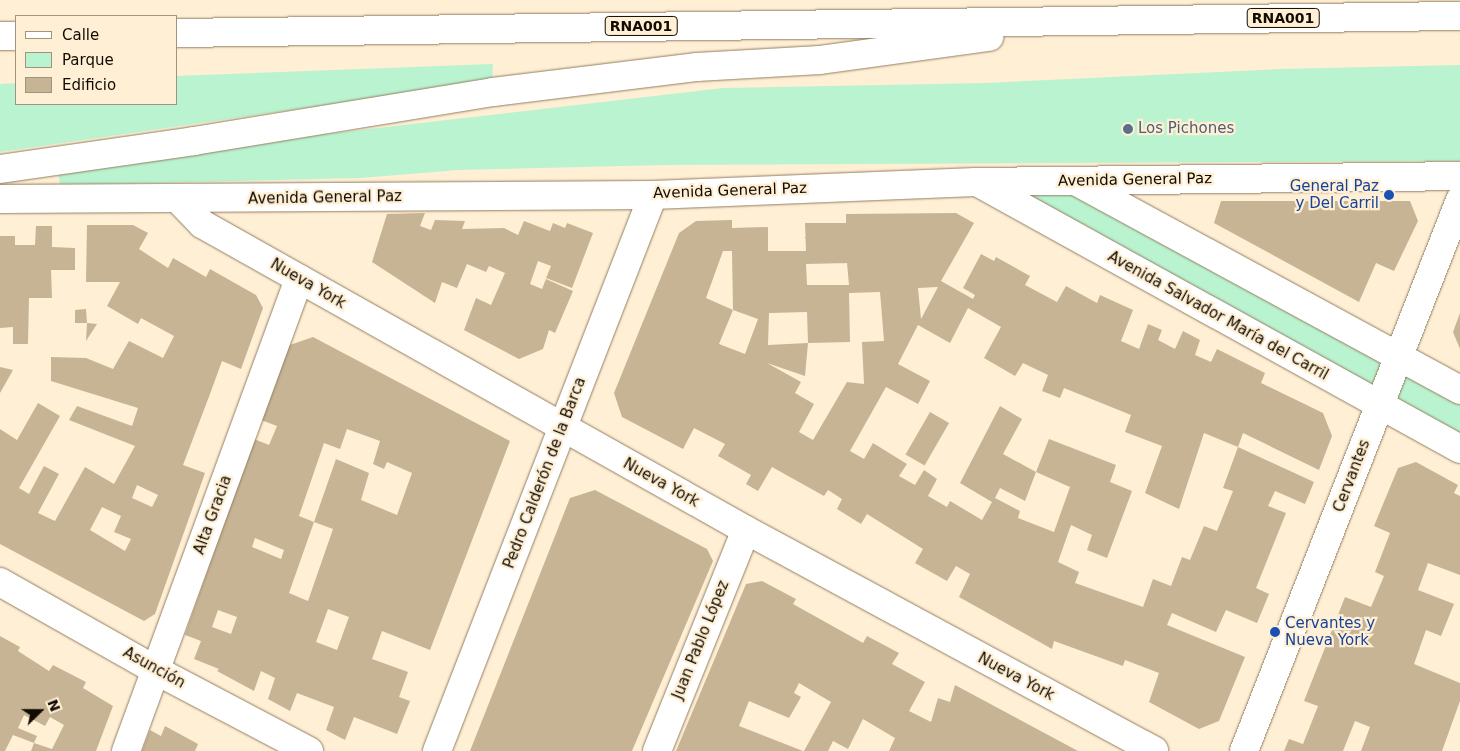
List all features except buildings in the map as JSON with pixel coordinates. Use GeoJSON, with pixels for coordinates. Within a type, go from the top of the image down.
{"type":"FeatureCollection","features":[{"type":"Feature","properties":{"kind":"main road","name":"RNA001"},"geometry":{"type":"LineString","coordinates":[[178,33],[1460,16]]}},
{"type":"Feature","properties":{"kind":"main road"},"geometry":{"type":"LineString","coordinates":[[0,168],[194,141],[493,92],[697,67],[820,60],[1105,21]]}},
{"type":"Feature","properties":{"kind":"main road"},"geometry":{"type":"LineString","coordinates":[[0,36],[15,36]]}},
{"type":"Feature","properties":{"kind":"main road","name":"Avenida General Paz"},"geometry":{"type":"LineString","coordinates":[[0,199],[653,194],[976,182],[1460,176]]}},
{"type":"Feature","properties":{"kind":"main road"},"geometry":{"type":"LineString","coordinates":[[1074,180],[1460,390]]}},
{"type":"Feature","properties":{"kind":"main road","name":"Avenida Salvador María del Carril"},"geometry":{"type":"LineString","coordinates":[[976,182],[1460,449]]}},
{"type":"Feature","properties":{"kind":"main road","name":"Pedro Calderón de la Barca"},"geometry":{"type":"LineString","coordinates":[[437,751],[653,194]]}},
{"type":"Feature","properties":{"kind":"main road","name":"Nueva York"},"geometry":{"type":"LineString","coordinates":[[178,199],[202,224],[562,428],[1154,751]]}},
{"type":"Feature","properties":{"kind":"main road","name":"Cervantes"},"geometry":{"type":"LineString","coordinates":[[1244,751],[1460,200]]}},
{"type":"Feature","properties":{"kind":"main road","name":"Alta Gracia"},"geometry":{"type":"LineString","coordinates":[[126,751],[157,671],[299,279]]}},
{"type":"Feature","properties":{"kind":"main road","name":"Juan Pablo López"},"geometry":{"type":"LineString","coordinates":[[657,751],[746,530]]}},
{"type":"Feature","properties":{"kind":"main road","name":"Asunción"},"geometry":{"type":"LineString","coordinates":[[0,582],[157,671],[309,751]]}},
{"type":"Feature","properties":{"kind":"green space"},"geometry":{"type":"Polygon","coordinates":[[[493,64],[492,81],[0,152],[0,84],[15,83],[15,105],[178,105],[178,76],[493,64]]]}},
{"type":"Feature","properties":{"kind":"green space"},"geometry":{"type":"Polygon","coordinates":[[[1460,65],[1460,161],[664,165],[458,170],[361,178],[60,185],[58,172],[196,149],[723,88],[987,83],[1280,69],[1460,65]]]}},
{"type":"Feature","properties":{"kind":"green space"},"geometry":{"type":"Polygon","coordinates":[[[1074,180],[1460,390],[1460,449],[976,182],[1074,180]]]}},
{"type":"Feature","properties":{"kind":"place","name":"Los Pichones"},"geometry":{"type":"Point","coordinates":[1128,129]}},
{"type":"Feature","properties":{"kind":"place","name":"General Paz y Del Carril"},"geometry":{"type":"Point","coordinates":[1389,195]}},
{"type":"Feature","properties":{"kind":"place","name":"Cervantes y Nueva York"},"geometry":{"type":"Point","coordinates":[1275,632]}}]}
